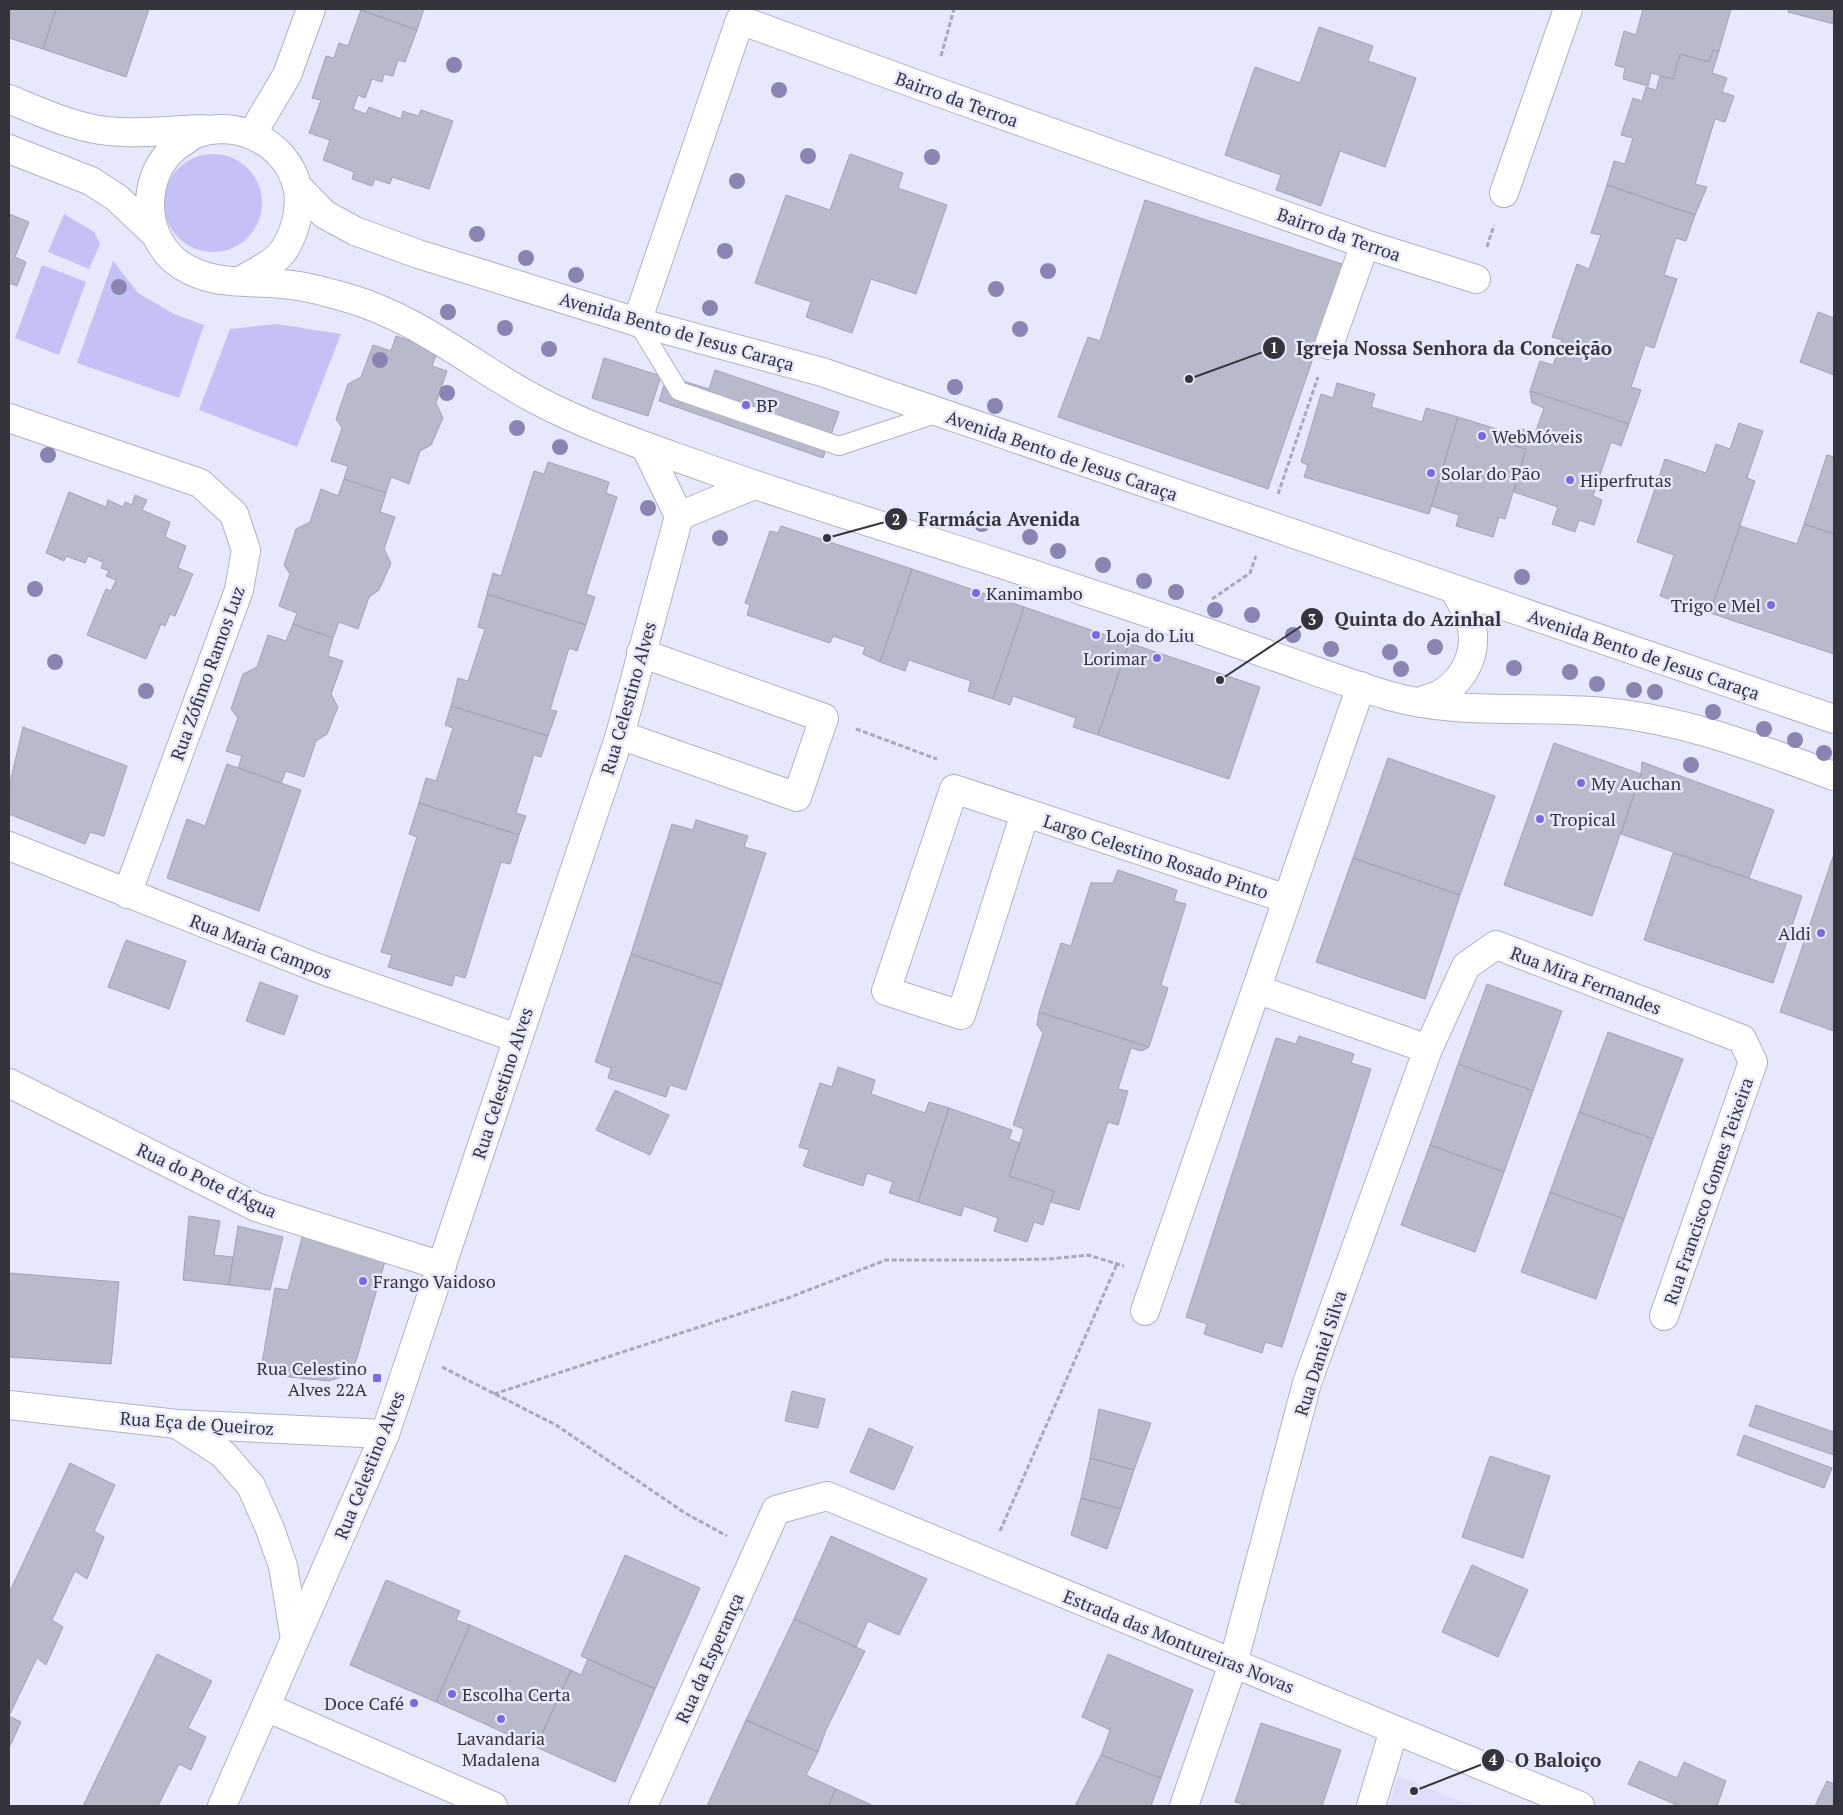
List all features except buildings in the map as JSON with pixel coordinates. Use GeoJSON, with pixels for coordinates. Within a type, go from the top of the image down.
{"type":"FeatureCollection","features":[{"type":"Feature","properties":{"kind":"street"},"geometry":{"type":"LineString","coordinates":[[252,134],[287,75],[311,9]]}},
{"type":"Feature","properties":{"kind":"street"},"geometry":{"type":"LineString","coordinates":[[1504,193],[1564,10]]}},
{"type":"Feature","properties":{"kind":"street","name":"Bairro da Terroa"},"geometry":{"type":"LineString","coordinates":[[637,322],[740,20],[1365,244],[1476,279]]}},
{"type":"Feature","properties":{"kind":"street"},"geometry":{"type":"LineString","coordinates":[[9,99],[68,122],[100,130],[134,132],[222,128],[252,134],[276,149],[293,173],[297,186],[300,202],[294,232],[279,256],[242,280]]}},
{"type":"Feature","properties":{"kind":"street"},"geometry":{"type":"LineString","coordinates":[[155,234],[148,205],[154,176],[159,168],[170,152],[194,135],[222,128]]}},
{"type":"Feature","properties":{"kind":"street"},"geometry":{"type":"LineString","coordinates":[[9,149],[91,181],[116,198],[155,234],[172,258],[197,274],[218,281],[242,280],[298,285],[356,300],[416,326],[532,397],[570,416],[754,485],[1082,590],[1390,696],[1454,708],[1568,709],[1645,717],[1682,725],[1751,746],[1834,776]]}},
{"type":"Feature","properties":{"kind":"street","name":"Avenida Bento de Jesus Caraça"},"geometry":{"type":"LineString","coordinates":[[297,186],[324,214],[355,231],[418,254],[637,322],[822,372],[1834,720]]}},
{"type":"Feature","properties":{"kind":"street"},"geometry":{"type":"LineString","coordinates":[[1329,345],[1365,244]]}},
{"type":"Feature","properties":{"kind":"street","name":"Rua Zófimo Ramos Luz"},"geometry":{"type":"LineString","coordinates":[[9,418],[200,483],[234,514],[246,550],[239,590],[126,894]]}},
{"type":"Feature","properties":{"kind":"street"},"geometry":{"type":"LineString","coordinates":[[646,446],[679,516],[754,485]]}},
{"type":"Feature","properties":{"kind":"street","name":"Rua Celestino Alves"},"geometry":{"type":"LineString","coordinates":[[222,1806],[385,1434],[620,734],[679,516]]}},
{"type":"Feature","properties":{"kind":"street"},"geometry":{"type":"LineString","coordinates":[[1418,702],[1442,693],[1460,679],[1470,660],[1473,642],[1470,621],[1454,589]]}},
{"type":"Feature","properties":{"kind":"street"},"geometry":{"type":"LineString","coordinates":[[620,734],[798,797],[824,718],[641,653]]}},
{"type":"Feature","properties":{"kind":"street"},"geometry":{"type":"LineString","coordinates":[[1145,1311],[1361,686]]}},
{"type":"Feature","properties":{"kind":"street","name":"Largo Celestino Rosado Pinto"},"geometry":{"type":"LineString","coordinates":[[1025,813],[961,1015],[886,991],[954,789],[1287,899]]}},
{"type":"Feature","properties":{"kind":"street","name":"Rua Maria Campos"},"geometry":{"type":"LineString","coordinates":[[9,846],[126,894],[320,969],[517,1038]]}},
{"type":"Feature","properties":{"kind":"street","name":"Rua Mira Fernandes"},"geometry":{"type":"LineString","coordinates":[[1428,1049],[1466,966],[1496,945],[1742,1039]]}},
{"type":"Feature","properties":{"kind":"street"},"geometry":{"type":"LineString","coordinates":[[1256,990],[1428,1049]]}},
{"type":"Feature","properties":{"kind":"street","name":"Rua Francisco Gomes Teixeira"},"geometry":{"type":"LineString","coordinates":[[1664,1316],[1753,1062],[1742,1039]]}},
{"type":"Feature","properties":{"kind":"street","name":"Rua Daniel Silva"},"geometry":{"type":"LineString","coordinates":[[1184,1806],[1233,1664],[1308,1383],[1428,1049]]}},
{"type":"Feature","properties":{"kind":"street","name":"Rua do Pote d'Água"},"geometry":{"type":"LineString","coordinates":[[9,1083],[256,1208],[442,1266]]}},
{"type":"Feature","properties":{"kind":"street","name":"Rua Eça de Queiroz"},"geometry":{"type":"LineString","coordinates":[[9,1405],[177,1424],[385,1434]]}},
{"type":"Feature","properties":{"kind":"street"},"geometry":{"type":"LineString","coordinates":[[177,1424],[224,1454],[251,1486],[270,1529],[283,1566],[295,1639]]}},
{"type":"Feature","properties":{"kind":"street","name":"Estrada das Montureiras Novas"},"geometry":{"type":"LineString","coordinates":[[776,1510],[827,1496],[1580,1806]]}},
{"type":"Feature","properties":{"kind":"street","name":"Rua da Esperança"},"geometry":{"type":"LineString","coordinates":[[642,1806],[776,1510]]}},
{"type":"Feature","properties":{"kind":"street"},"geometry":{"type":"LineString","coordinates":[[266,1707],[492,1806]]}},
{"type":"Feature","properties":{"kind":"street"},"geometry":{"type":"LineString","coordinates":[[1371,1806],[1394,1730]]}},
{"type":"Feature","properties":{"kind":"lane"},"geometry":{"type":"LineString","coordinates":[[637,322],[679,391],[839,446],[939,413]]}},
{"type":"Feature","properties":{"kind":"path"},"geometry":{"type":"LineString","coordinates":[[932,90],[954,9]]}},
{"type":"Feature","properties":{"kind":"path"},"geometry":{"type":"LineString","coordinates":[[1476,279],[1504,193]]}},
{"type":"Feature","properties":{"kind":"path"},"geometry":{"type":"LineString","coordinates":[[1197,630],[1205,604],[1250,573],[1329,345]]}},
{"type":"Feature","properties":{"kind":"path"},"geometry":{"type":"LineString","coordinates":[[824,718],[941,760],[954,789]]}},
{"type":"Feature","properties":{"kind":"path"},"geometry":{"type":"LineString","coordinates":[[494,1394],[788,1298],[886,1260],[1048,1259],[1088,1255],[1156,1277]]}},
{"type":"Feature","properties":{"kind":"path"},"geometry":{"type":"LineString","coordinates":[[987,1562],[1117,1264]]}},
{"type":"Feature","properties":{"kind":"path"},"geometry":{"type":"LineString","coordinates":[[412,1353],[556,1425],[685,1513],[757,1552]]}},
{"type":"Feature","properties":{"kind":"shaded area"},"geometry":{"type":"Polygon","coordinates":[[[213,154],[232,158],[248,168],[258,184],[262,203],[258,222],[248,238],[232,248],[213,252],[194,248],[178,238],[168,222],[164,203],[168,184],[178,168],[194,158],[213,154]]]}},
{"type":"Feature","properties":{"kind":"shaded area"},"geometry":{"type":"Polygon","coordinates":[[[64,214],[94,232],[100,244],[89,269],[48,252],[64,214]]]}},
{"type":"Feature","properties":{"kind":"shaded area"},"geometry":{"type":"Polygon","coordinates":[[[113,261],[138,293],[174,314],[204,325],[179,398],[77,363],[113,261]]]}},
{"type":"Feature","properties":{"kind":"shaded area"},"geometry":{"type":"Polygon","coordinates":[[[42,265],[86,282],[59,355],[15,338],[42,265]]]}},
{"type":"Feature","properties":{"kind":"shaded area"},"geometry":{"type":"Polygon","coordinates":[[[277,324],[341,334],[297,447],[199,410],[230,329],[277,324]]]}},
{"type":"Feature","properties":{"kind":"shaded area"},"geometry":{"type":"Polygon","coordinates":[[[1398,1776],[1472,1806],[1389,1806],[1398,1776]]]}},
{"type":"Feature","properties":{"kind":"place","name":"Igreja Nossa Senhora da Conceição"},"geometry":{"type":"Point","coordinates":[1189,379]}},
{"type":"Feature","properties":{"kind":"place","name":"BP"},"geometry":{"type":"Point","coordinates":[746,405]}},
{"type":"Feature","properties":{"kind":"place","name":"WebMóveis"},"geometry":{"type":"Point","coordinates":[1482,436]}},
{"type":"Feature","properties":{"kind":"place","name":"Solar do Pão"},"geometry":{"type":"Point","coordinates":[1431,473]}},
{"type":"Feature","properties":{"kind":"place","name":"Hiperfrutas"},"geometry":{"type":"Point","coordinates":[1570,480]}},
{"type":"Feature","properties":{"kind":"place","name":"Farmácia Avenida"},"geometry":{"type":"Point","coordinates":[827,538]}},
{"type":"Feature","properties":{"kind":"place","name":"Kanimambo"},"geometry":{"type":"Point","coordinates":[976,593]}},
{"type":"Feature","properties":{"kind":"place","name":"Trigo e Mel"},"geometry":{"type":"Point","coordinates":[1771,605]}},
{"type":"Feature","properties":{"kind":"place","name":"Loja do Liu"},"geometry":{"type":"Point","coordinates":[1096,635]}},
{"type":"Feature","properties":{"kind":"place","name":"Lorimar"},"geometry":{"type":"Point","coordinates":[1157,658]}},
{"type":"Feature","properties":{"kind":"place","name":"Quinta do Azinhal"},"geometry":{"type":"Point","coordinates":[1220,680]}},
{"type":"Feature","properties":{"kind":"place","name":"My Auchan"},"geometry":{"type":"Point","coordinates":[1581,783]}},
{"type":"Feature","properties":{"kind":"place","name":"Tropical"},"geometry":{"type":"Point","coordinates":[1540,819]}},
{"type":"Feature","properties":{"kind":"place","name":"Aldi"},"geometry":{"type":"Point","coordinates":[1821,933]}},
{"type":"Feature","properties":{"kind":"place","name":"Frango Vaidoso"},"geometry":{"type":"Point","coordinates":[363,1281]}},
{"type":"Feature","properties":{"kind":"place","name":"Rua Celestino Alves 22A"},"geometry":{"type":"Point","coordinates":[377,1378]}},
{"type":"Feature","properties":{"kind":"place","name":"Escolha Certa"},"geometry":{"type":"Point","coordinates":[452,1694]}},
{"type":"Feature","properties":{"kind":"place","name":"Doce Café"},"geometry":{"type":"Point","coordinates":[414,1703]}},
{"type":"Feature","properties":{"kind":"place","name":"Lavandaria Madalena"},"geometry":{"type":"Point","coordinates":[501,1719]}},
{"type":"Feature","properties":{"kind":"place","name":"O Baloiço"},"geometry":{"type":"Point","coordinates":[1414,1791]}}]}
